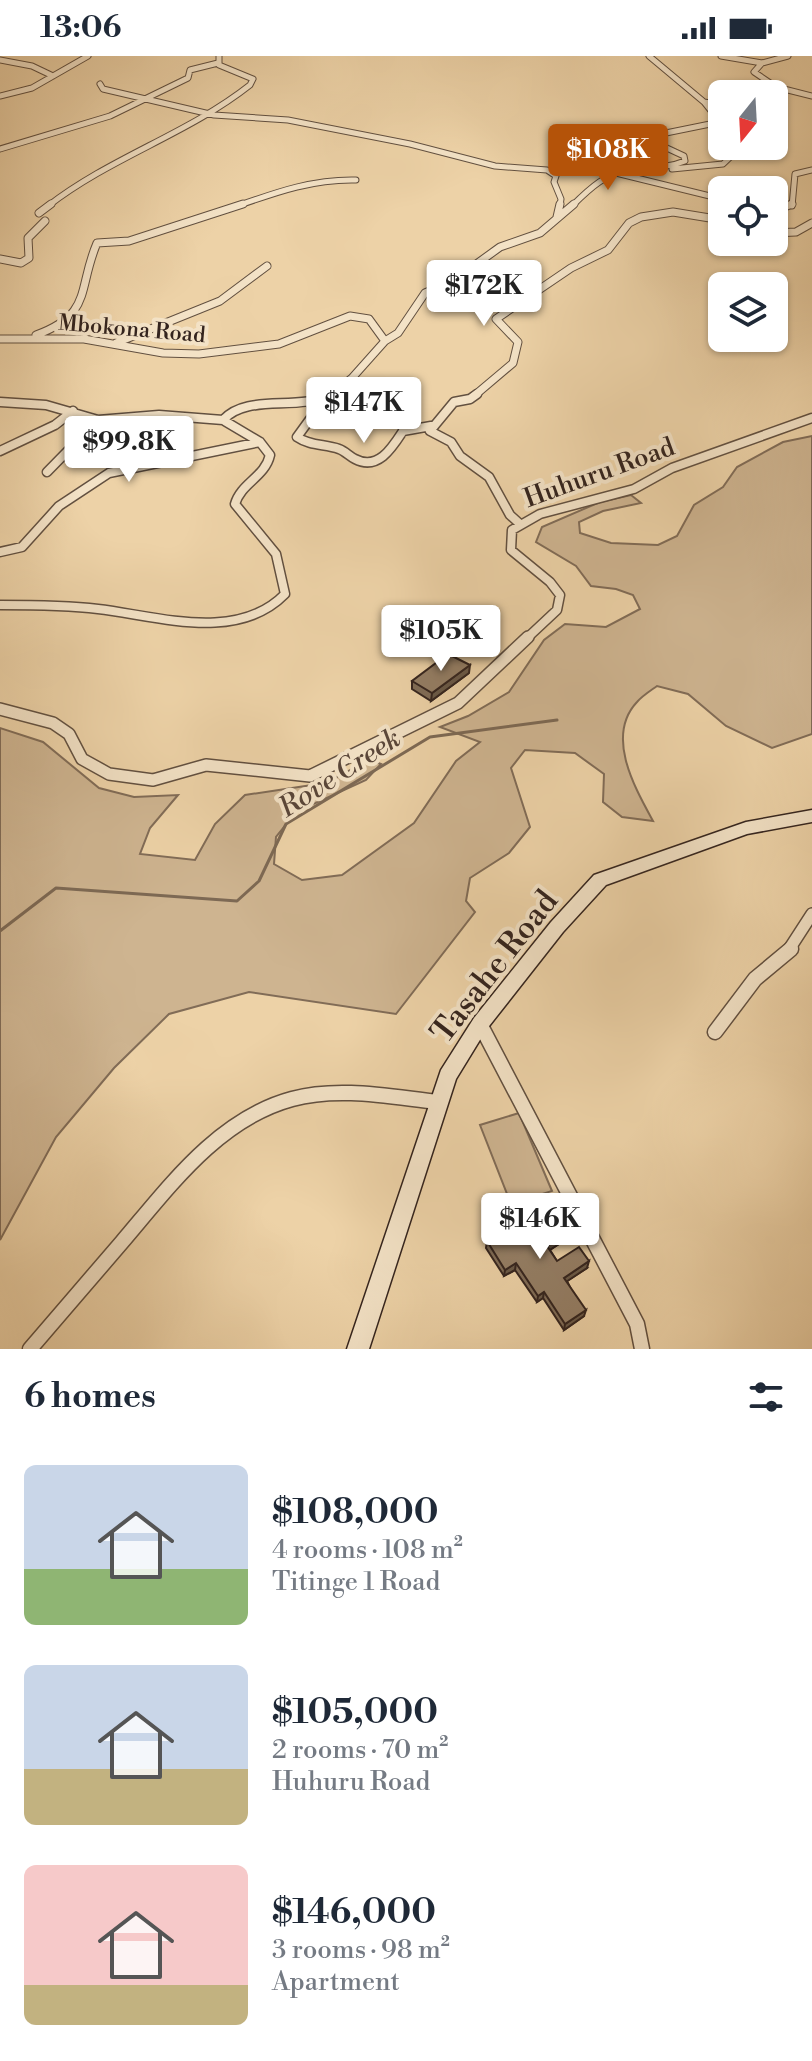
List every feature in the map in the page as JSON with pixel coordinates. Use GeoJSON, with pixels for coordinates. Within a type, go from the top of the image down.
{"type":"FeatureCollection","features":[{"type":"Feature","properties":{"kind":"street"},"geometry":{"type":"LineString","coordinates":[[0,59],[13,56]]}},
{"type":"Feature","properties":{"kind":"street"},"geometry":{"type":"LineString","coordinates":[[0,96],[32,88],[88,56]]}},
{"type":"Feature","properties":{"kind":"street"},"geometry":{"type":"LineString","coordinates":[[223,420],[228,412],[248,406],[311,403],[330,397],[344,387],[385,341],[394,338],[423,296],[466,274],[497,248],[540,234],[581,200],[584,191],[595,181],[615,173],[674,167],[685,161],[684,156],[656,143],[661,134],[720,122],[704,102],[649,56]]}},
{"type":"Feature","properties":{"kind":"street"},"geometry":{"type":"LineString","coordinates":[[721,56],[762,63],[788,56]]}},
{"type":"Feature","properties":{"kind":"street"},"geometry":{"type":"LineString","coordinates":[[0,59],[32,66],[53,76]]}},
{"type":"Feature","properties":{"kind":"street"},"geometry":{"type":"LineString","coordinates":[[0,149],[110,116],[188,78],[190,70],[218,60],[253,79],[242,92],[82,181],[39,213]]}},
{"type":"Feature","properties":{"kind":"street"},"geometry":{"type":"LineString","coordinates":[[762,63],[754,72],[770,84],[812,96]]}},
{"type":"Feature","properties":{"kind":"street"},"geometry":{"type":"LineString","coordinates":[[100,84],[103,89],[206,113],[288,120],[410,144],[495,166],[547,170],[556,176],[554,182],[561,199],[557,217]]}},
{"type":"Feature","properties":{"kind":"street"},"geometry":{"type":"LineString","coordinates":[[704,102],[708,103]]}},
{"type":"Feature","properties":{"kind":"street"},"geometry":{"type":"LineString","coordinates":[[656,169],[723,164],[727,160]]}},
{"type":"Feature","properties":{"kind":"street"},"geometry":{"type":"LineString","coordinates":[[788,207],[792,206],[795,174],[812,170]]}},
{"type":"Feature","properties":{"kind":"street"},"geometry":{"type":"LineString","coordinates":[[615,173],[645,183],[708,195]]}},
{"type":"Feature","properties":{"kind":"street"},"geometry":{"type":"LineString","coordinates":[[23,339],[58,329],[70,320],[79,306],[97,243],[129,241],[306,183],[326,179],[356,180]]}},
{"type":"Feature","properties":{"kind":"street"},"geometry":{"type":"LineString","coordinates":[[311,403],[313,415],[297,437],[314,445],[341,450],[365,462],[379,462],[386,457],[403,431],[431,426],[454,402],[470,399],[513,363],[518,342],[496,319],[571,268],[608,250],[629,223],[655,213],[673,212],[708,218]]}},
{"type":"Feature","properties":{"kind":"street"},"geometry":{"type":"LineString","coordinates":[[0,259],[21,263],[29,258],[28,238],[45,221]]}},
{"type":"Feature","properties":{"kind":"street"},"geometry":{"type":"LineString","coordinates":[[788,232],[796,232],[812,223]]}},
{"type":"Feature","properties":{"kind":"street"},"geometry":{"type":"LineString","coordinates":[[114,344],[220,301],[267,266]]}},
{"type":"Feature","properties":{"kind":"street","name":"Mbokona Road"},"geometry":{"type":"LineString","coordinates":[[0,339],[84,339],[179,355],[240,351],[301,337],[350,316],[369,319],[385,341]]}},
{"type":"Feature","properties":{"kind":"street"},"geometry":{"type":"LineString","coordinates":[[0,402],[46,405],[98,420],[159,415],[223,420],[260,442],[270,455],[269,464],[264,473],[242,489],[235,504],[276,554],[285,594],[272,609],[245,619],[200,622],[72,606],[0,605]]}},
{"type":"Feature","properties":{"kind":"street"},"geometry":{"type":"LineString","coordinates":[[0,451],[55,425],[73,411]]}},
{"type":"Feature","properties":{"kind":"street","name":"Huhuru Road"},"geometry":{"type":"LineString","coordinates":[[0,709],[53,723],[69,734],[82,759],[109,774],[153,780],[206,765],[310,776],[458,703],[557,610],[560,595],[550,582],[511,550],[512,530],[520,524],[556,508],[636,488],[670,469],[753,442],[812,418]]}},
{"type":"Feature","properties":{"kind":"street"},"geometry":{"type":"LineString","coordinates":[[47,472],[98,420]]}},
{"type":"Feature","properties":{"kind":"street"},"geometry":{"type":"LineString","coordinates":[[431,426],[430,431],[435,436],[451,442],[460,456],[489,477],[510,515],[520,524]]}},
{"type":"Feature","properties":{"kind":"street"},"geometry":{"type":"LineString","coordinates":[[0,552],[15,551],[35,536],[59,506],[109,473],[260,442]]}},
{"type":"Feature","properties":{"kind":"street","name":"Tasahe Road"},"geometry":{"type":"LineString","coordinates":[[358,1349],[448,1076],[480,1024],[557,927],[600,880],[746,828],[812,816]]}},
{"type":"Feature","properties":{"kind":"street"},"geometry":{"type":"LineString","coordinates":[[715,1032],[755,979],[794,946],[812,914]]}},
{"type":"Feature","properties":{"kind":"street"},"geometry":{"type":"LineString","coordinates":[[480,1024],[637,1324],[642,1349]]}},
{"type":"Feature","properties":{"kind":"street"},"geometry":{"type":"LineString","coordinates":[[30,1349],[170,1186],[218,1140],[252,1116],[293,1099],[344,1094],[438,1102]]}},
{"type":"Feature","properties":{"kind":"shaded area"},"geometry":{"type":"Polygon","coordinates":[[[812,436],[812,734],[772,748],[726,726],[688,694],[657,686],[637,702],[623,730],[626,762],[653,821],[622,817],[603,802],[604,774],[575,753],[525,750],[511,768],[530,827],[509,853],[470,878],[466,901],[475,912],[396,1014],[249,992],[169,1014],[114,1068],[56,1137],[0,1240],[0,728],[43,742],[99,788],[134,797],[178,795],[150,828],[140,854],[195,860],[215,824],[245,795],[325,783],[370,760],[381,764],[366,780],[296,812],[276,837],[274,864],[302,880],[342,875],[414,823],[456,761],[480,742],[440,727],[468,716],[509,692],[544,640],[565,624],[606,627],[640,609],[633,595],[591,586],[576,566],[536,542],[542,527],[600,502],[631,495],[641,503],[603,511],[579,522],[580,533],[611,543],[658,545],[677,536],[694,505],[723,487],[737,467],[783,442],[812,436]]]}},
{"type":"Feature","properties":{"kind":"shaded area"},"geometry":{"type":"Polygon","coordinates":[[[519,1113],[552,1191],[511,1204],[480,1125],[519,1113]]]}},
{"type":"Feature","properties":{"kind":"building"},"geometry":{"type":"Polygon","coordinates":[[[448,654],[470,665],[432,693],[412,681],[448,654]]]}},
{"type":"Feature","properties":{"kind":"building"},"geometry":{"type":"Polygon","coordinates":[[[524,1209],[539,1231],[554,1222],[563,1235],[547,1246],[557,1261],[579,1247],[589,1261],[564,1278],[586,1310],[565,1324],[544,1292],[538,1296],[516,1263],[505,1270],[487,1241],[501,1232],[497,1225],[524,1209]]]}},
{"type":"Feature","properties":{"kind":"waterway","name":"Rove Creek"},"geometry":{"type":"LineString","coordinates":[[0,931],[56,888],[237,901],[259,881],[286,824],[430,737],[557,720]]}}]}
